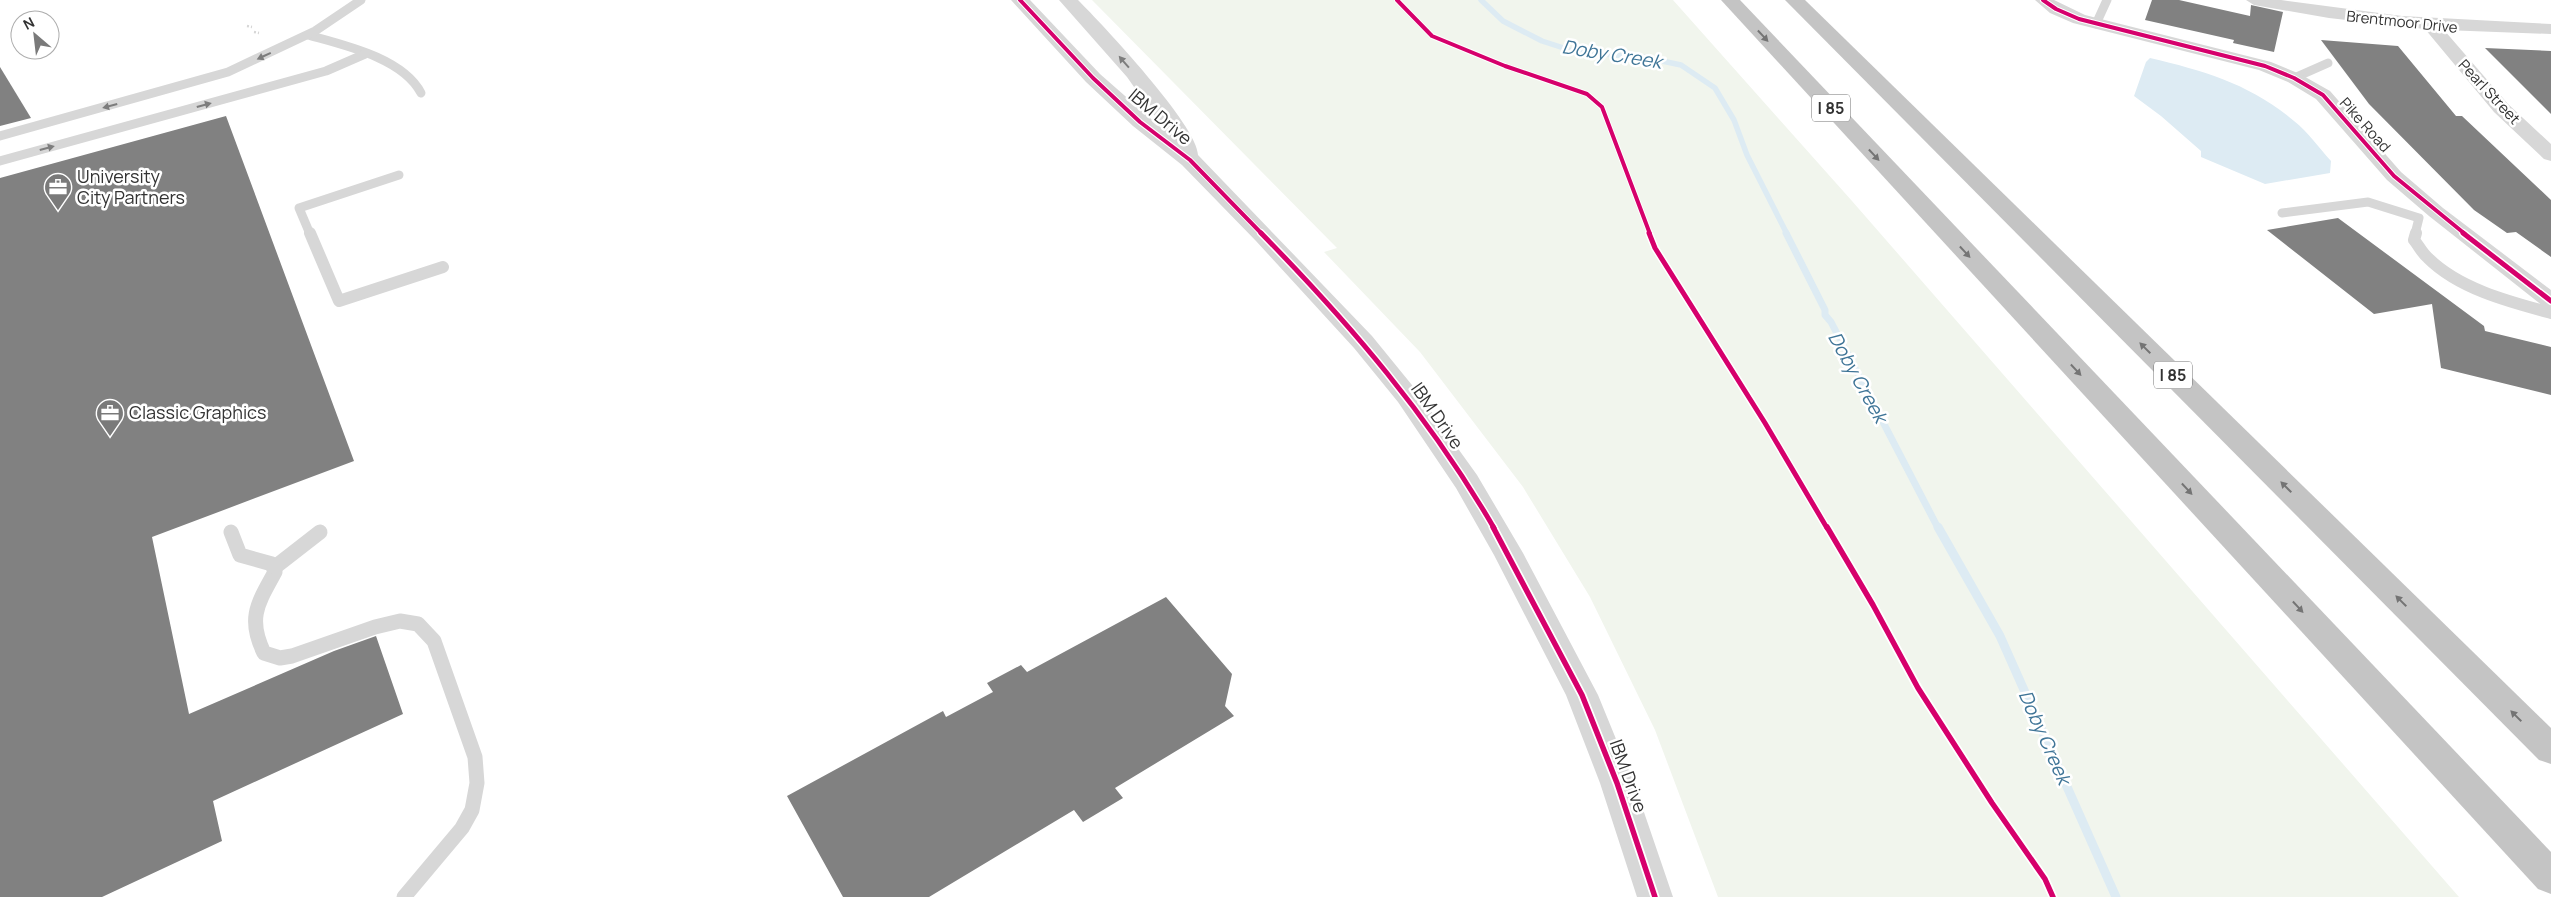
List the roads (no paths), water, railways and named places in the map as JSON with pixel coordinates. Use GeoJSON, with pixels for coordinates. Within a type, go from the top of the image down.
{"type":"FeatureCollection","features":[{"type":"Feature","properties":{"kind":"highway","name":"I 85"},"geometry":{"type":"LineString","coordinates":[[1730,0],[2551,877]]}},
{"type":"Feature","properties":{"kind":"highway","name":"I 85"},"geometry":{"type":"LineString","coordinates":[[1794,0],[2551,750]]}},
{"type":"Feature","properties":{"kind":"street","name":"IBM Drive"},"geometry":{"type":"LineString","coordinates":[[1020,0],[1124,108],[1162,140],[1190,160],[1283,255],[1363,342],[1407,396],[1467,482],[1508,553],[1582,695],[1618,783],[1655,897]]}},
{"type":"Feature","properties":{"kind":"street","name":"IBM Drive"},"geometry":{"type":"LineString","coordinates":[[1068,0],[1108,43],[1162,109],[1190,160]]}},
{"type":"Feature","properties":{"kind":"street","name":"Pike Road"},"geometry":{"type":"LineString","coordinates":[[2043,0],[2056,9],[2096,24],[2265,66],[2294,78],[2322,95],[2427,215],[2551,301]]}},
{"type":"Feature","properties":{"kind":"street","name":"Brentmoor Drive"},"geometry":{"type":"LineString","coordinates":[[2254,0],[2372,21],[2551,29]]}},
{"type":"Feature","properties":{"kind":"street","name":"Pearl Street"},"geometry":{"type":"LineString","coordinates":[[2431,25],[2501,108],[2551,156]]}},
{"type":"Feature","properties":{"kind":"lane"},"geometry":{"type":"LineString","coordinates":[[0,136],[214,76],[246,65],[308,35],[361,0]]}},
{"type":"Feature","properties":{"kind":"lane"},"geometry":{"type":"LineString","coordinates":[[2096,24],[2107,0]]}},
{"type":"Feature","properties":{"kind":"lane"},"geometry":{"type":"LineString","coordinates":[[308,35],[365,54],[409,75],[421,93]]}},
{"type":"Feature","properties":{"kind":"lane"},"geometry":{"type":"LineString","coordinates":[[0,161],[326,71],[365,54]]}},
{"type":"Feature","properties":{"kind":"lane"},"geometry":{"type":"LineString","coordinates":[[2294,78],[2328,64]]}},
{"type":"Feature","properties":{"kind":"lane"},"geometry":{"type":"LineString","coordinates":[[399,175],[299,208],[338,300],[443,267]]}},
{"type":"Feature","properties":{"kind":"lane"},"geometry":{"type":"LineString","coordinates":[[2282,213],[2368,202],[2427,215],[2414,240],[2430,260],[2480,288],[2519,305],[2551,313]]}},
{"type":"Feature","properties":{"kind":"lane"},"geometry":{"type":"LineString","coordinates":[[232,532],[240,555],[272,564],[275,567]]}},
{"type":"Feature","properties":{"kind":"lane"},"geometry":{"type":"LineString","coordinates":[[320,532],[275,567],[275,572],[254,613],[258,643],[264,653],[280,658],[292,656],[375,626],[400,622],[418,624],[434,641],[440,654],[475,758],[477,783],[472,810],[462,828],[404,897]]}},
{"type":"Feature","properties":{"kind":"waterway","name":"Doby Creek"},"geometry":{"type":"LineString","coordinates":[[1481,0],[1503,21],[1542,41],[1576,52],[1643,57],[1681,65],[1715,88],[1734,120],[1747,155],[1787,234]]}},
{"type":"Feature","properties":{"kind":"waterway","name":"Doby Creek"},"geometry":{"type":"LineString","coordinates":[[1786,233],[1825,310],[1825,315],[1831,322],[1938,528]]}},
{"type":"Feature","properties":{"kind":"waterway","name":"Doby Creek"},"geometry":{"type":"LineString","coordinates":[[1938,527],[2000,636],[2116,897]]}},
{"type":"Feature","properties":{"kind":"place","name":"University City Partners"},"geometry":{"type":"Point","coordinates":[58,211]}},
{"type":"Feature","properties":{"kind":"place","name":"Classic Graphics"},"geometry":{"type":"Point","coordinates":[110,437]}}]}
